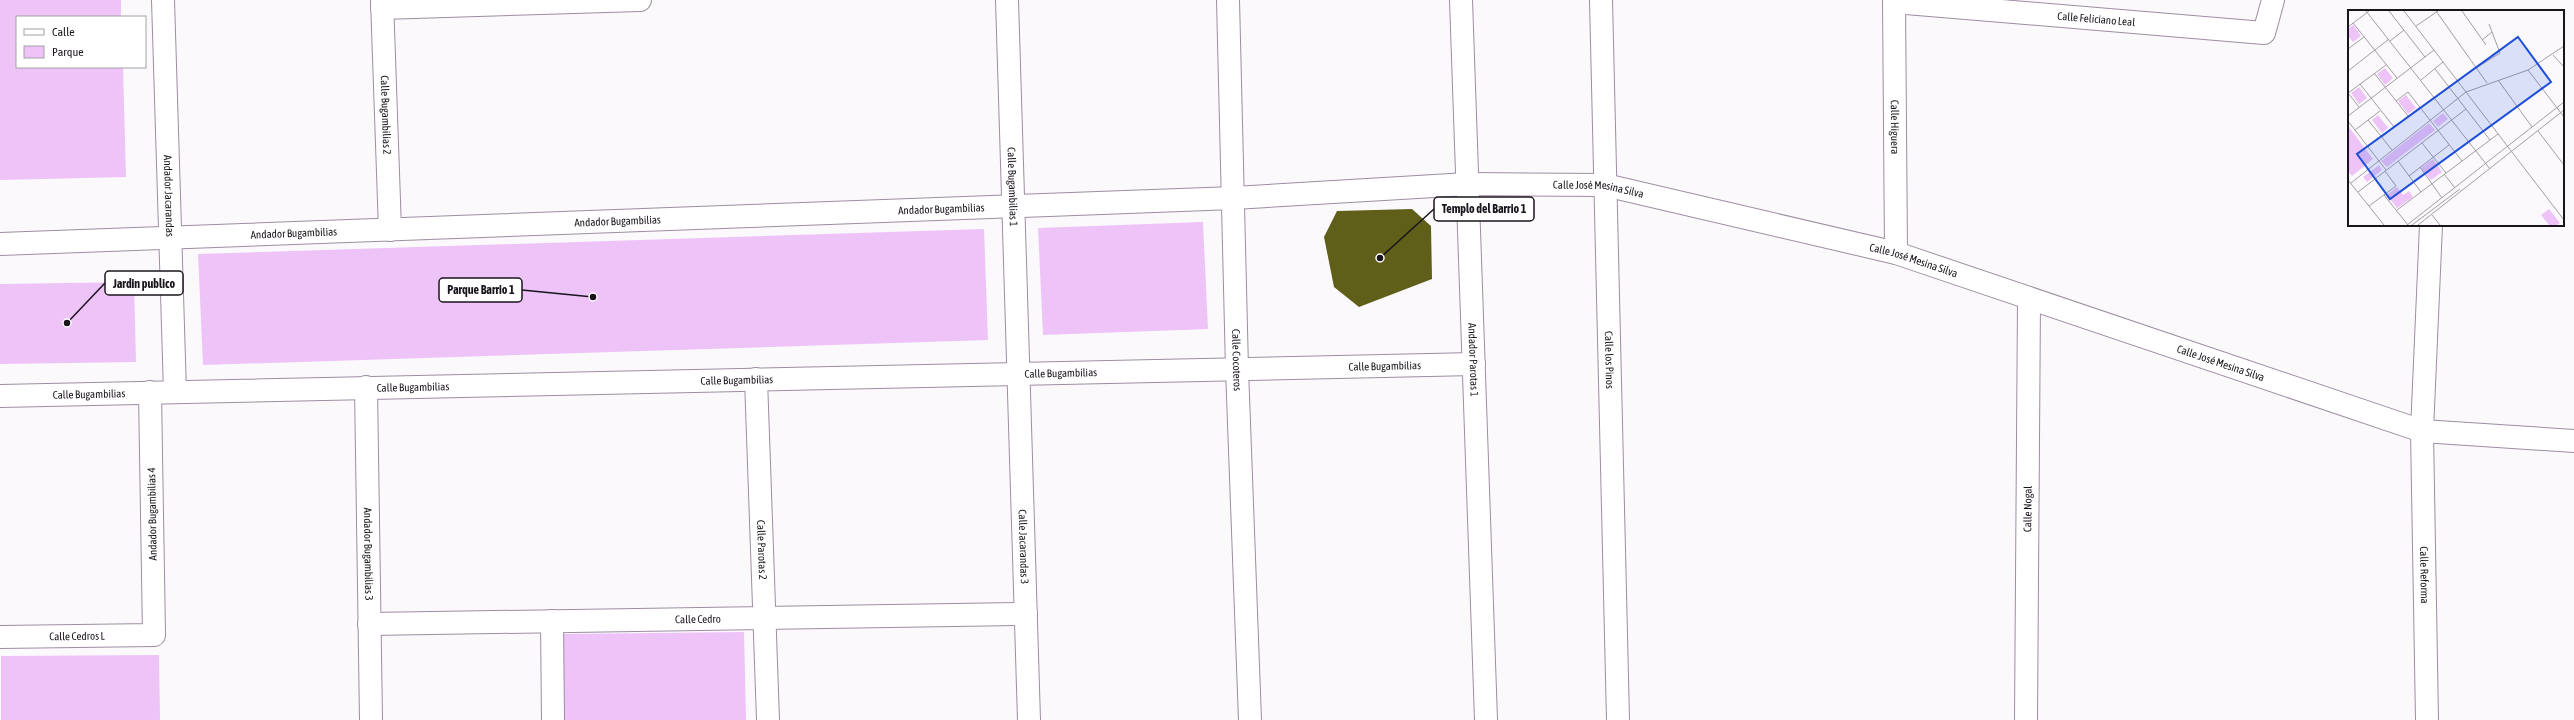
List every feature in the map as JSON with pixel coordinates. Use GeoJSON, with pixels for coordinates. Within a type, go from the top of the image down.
{"type":"FeatureCollection","features":[{"type":"Feature","properties":{"kind":"street","name":"Andador Jacarandas"},"geometry":{"type":"LineString","coordinates":[[163,0],[175,392]]}},
{"type":"Feature","properties":{"kind":"street"},"geometry":{"type":"LineString","coordinates":[[382,4],[640,0]]}},
{"type":"Feature","properties":{"kind":"street","name":"Calle Bugambilias 1"},"geometry":{"type":"LineString","coordinates":[[1007,0],[1019,373]]}},
{"type":"Feature","properties":{"kind":"street","name":"Calle Cocoteros"},"geometry":{"type":"LineString","coordinates":[[1228,0],[1237,369],[1250,720]]}},
{"type":"Feature","properties":{"kind":"street","name":"Andador Parotas 1"},"geometry":{"type":"LineString","coordinates":[[1461,0],[1486,720]]}},
{"type":"Feature","properties":{"kind":"street","name":"Calle los Pinos"},"geometry":{"type":"LineString","coordinates":[[1601,0],[1618,720]]}},
{"type":"Feature","properties":{"kind":"street","name":"Calle Feliciano Leal"},"geometry":{"type":"LineString","coordinates":[[1894,1],[2264,33],[2273,0]]}},
{"type":"Feature","properties":{"kind":"street","name":"Calle Higuera"},"geometry":{"type":"LineString","coordinates":[[1894,1],[1896,253]]}},
{"type":"Feature","properties":{"kind":"street","name":"Calle Bugambilias 2"},"geometry":{"type":"LineString","coordinates":[[382,4],[390,230]]}},
{"type":"Feature","properties":{"kind":"street","name":"Calle José Mesina Silva"},"geometry":{"type":"LineString","coordinates":[[1234,198],[1468,184],[1605,185],[1896,253],[2422,430],[2574,441]]}},
{"type":"Feature","properties":{"kind":"street","name":"Andador Bugambilias"},"geometry":{"type":"LineString","coordinates":[[0,244],[1234,198]]}},
{"type":"Feature","properties":{"kind":"street","name":"Calle Reforma"},"geometry":{"type":"LineString","coordinates":[[2427,720],[2422,430],[2431,226]]}},
{"type":"Feature","properties":{"kind":"street","name":"Calle Nogal"},"geometry":{"type":"LineString","coordinates":[[2026,720],[2029,299]]}},
{"type":"Feature","properties":{"kind":"street","name":"Calle Bugambilias"},"geometry":{"type":"LineString","coordinates":[[0,396],[1474,364]]}},
{"type":"Feature","properties":{"kind":"street","name":"Calle Jacarandas 3"},"geometry":{"type":"LineString","coordinates":[[1019,373],[1029,720]]}},
{"type":"Feature","properties":{"kind":"street","name":"Calle Parotas 2"},"geometry":{"type":"LineString","coordinates":[[756,379],[768,720]]}},
{"type":"Feature","properties":{"kind":"street","name":"Andador Bugambilias 3"},"geometry":{"type":"LineString","coordinates":[[366,387],[371,720]]}},
{"type":"Feature","properties":{"kind":"street","name":"Andador Bugambilias 4"},"geometry":{"type":"LineString","coordinates":[[150,392],[154,635]]}},
{"type":"Feature","properties":{"kind":"street","name":"Calle Cedro"},"geometry":{"type":"LineString","coordinates":[[370,624],[1026,614]]}},
{"type":"Feature","properties":{"kind":"street"},"geometry":{"type":"LineString","coordinates":[[552,622],[553,720]]}},
{"type":"Feature","properties":{"kind":"street","name":"Calle Cedros L"},"geometry":{"type":"LineString","coordinates":[[0,637],[154,635]]}},
{"type":"Feature","properties":{"kind":"green space"},"geometry":{"type":"Polygon","coordinates":[[[0,0],[121,0],[121,16],[16,16],[16,68],[123,68],[126,177],[0,180],[0,0]]]}},
{"type":"Feature","properties":{"kind":"green space"},"geometry":{"type":"Polygon","coordinates":[[[1203,222],[1208,329],[1043,335],[1038,228],[1203,222]]]}},
{"type":"Feature","properties":{"kind":"green space"},"geometry":{"type":"Polygon","coordinates":[[[984,229],[988,340],[203,365],[198,254],[984,229]]]}},
{"type":"Feature","properties":{"kind":"green space"},"geometry":{"type":"Polygon","coordinates":[[[134,282],[136,362],[0,364],[0,284],[134,282]]]}},
{"type":"Feature","properties":{"kind":"green space"},"geometry":{"type":"Polygon","coordinates":[[[744,632],[746,720],[563,720],[561,634],[744,632]]]}},
{"type":"Feature","properties":{"kind":"green space"},"geometry":{"type":"Polygon","coordinates":[[[159,655],[160,720],[1,720],[1,656],[159,655]]]}},
{"type":"Feature","properties":{"kind":"building"},"geometry":{"type":"Polygon","coordinates":[[[1412,209],[1431,226],[1432,279],[1359,307],[1334,287],[1324,237],[1337,211],[1412,209]]]}},
{"type":"Feature","properties":{"kind":"place","name":"Templo del Barrio 1"},"geometry":{"type":"Point","coordinates":[1380,258]}},
{"type":"Feature","properties":{"kind":"place","name":"Parque Barrio 1"},"geometry":{"type":"Point","coordinates":[593,297]}},
{"type":"Feature","properties":{"kind":"place","name":"Jardin publico"},"geometry":{"type":"Point","coordinates":[67,323]}}]}
